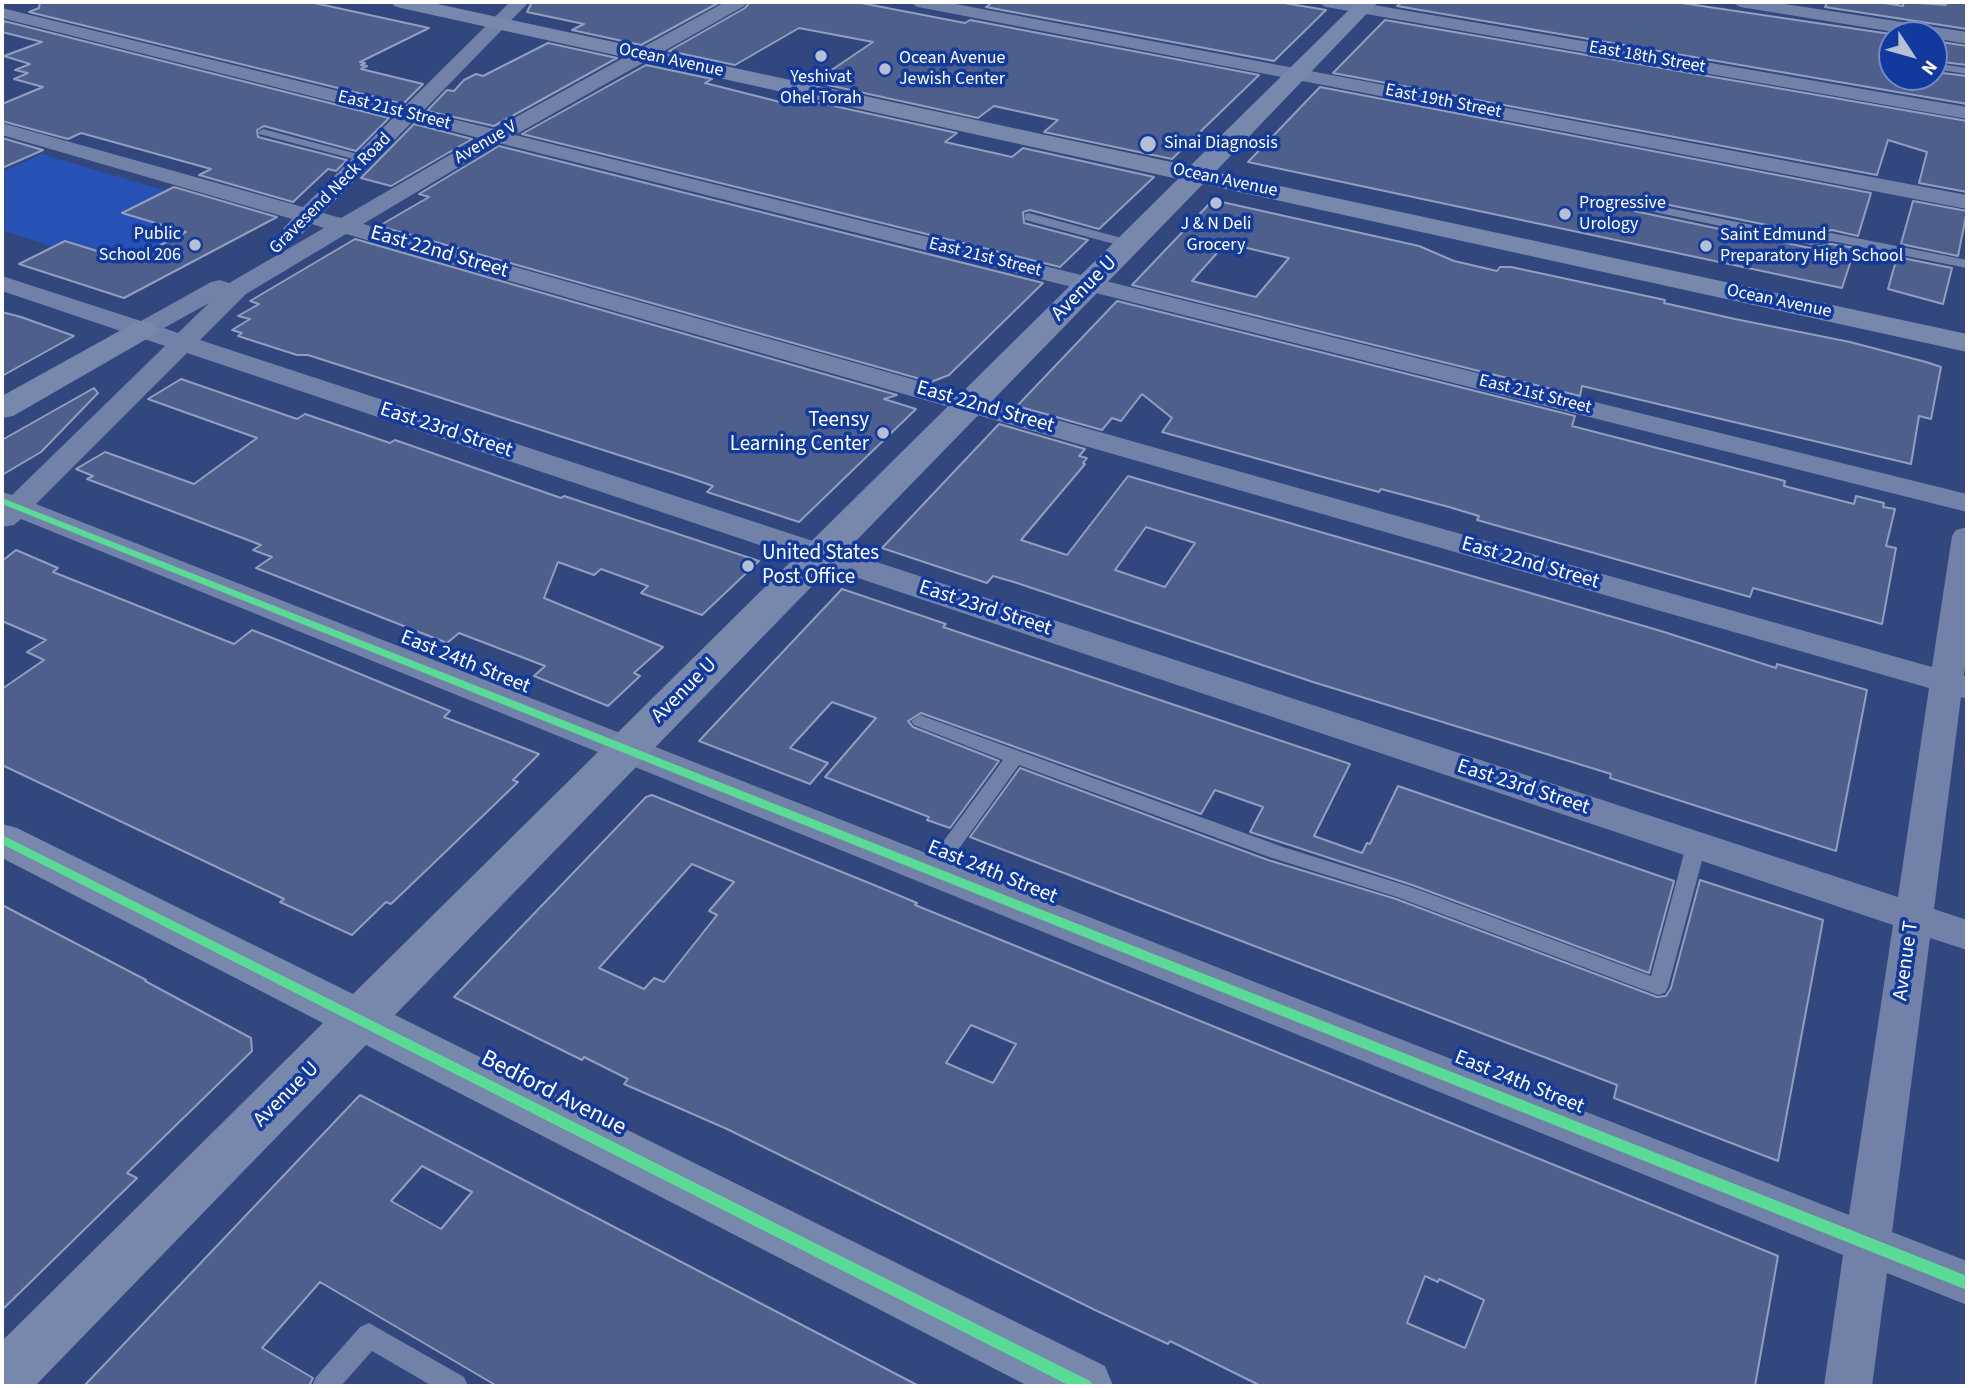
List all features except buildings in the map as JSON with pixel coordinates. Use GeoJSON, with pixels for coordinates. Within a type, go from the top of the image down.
{"type":"FeatureCollection","features":[{"type":"Feature","properties":{"kind":"main road","name":"Ocean Avenue"},"geometry":{"type":"LineString","coordinates":[[401,2],[1967,343]]}},
{"type":"Feature","properties":{"kind":"main road","name":"Avenue U"},"geometry":{"type":"LineString","coordinates":[[2,1380],[1365,5]]}},
{"type":"Feature","properties":{"kind":"main road"},"geometry":{"type":"LineString","coordinates":[[2,409],[142,330]]}},
{"type":"Feature","properties":{"kind":"main road","name":"Bedford Avenue"},"geometry":{"type":"LineString","coordinates":[[2,839],[1085,1386]]}},
{"type":"Feature","properties":{"kind":"street"},"geometry":{"type":"LineString","coordinates":[[2,12],[25,2]]}},
{"type":"Feature","properties":{"kind":"street","name":"Gravesend Neck Road"},"geometry":{"type":"LineString","coordinates":[[142,330],[259,266],[520,2]]}},
{"type":"Feature","properties":{"kind":"street","name":"Avenue V"},"geometry":{"type":"LineString","coordinates":[[180,343],[237,289],[496,136],[738,2]]}},
{"type":"Feature","properties":{"kind":"street","name":"East 19th Street"},"geometry":{"type":"LineString","coordinates":[[918,2],[1967,202]]}},
{"type":"Feature","properties":{"kind":"street","name":"East 18th Street"},"geometry":{"type":"LineString","coordinates":[[1326,2],[1365,5],[1967,113]]}},
{"type":"Feature","properties":{"kind":"street"},"geometry":{"type":"LineString","coordinates":[[1741,2],[1967,38]]}},
{"type":"Feature","properties":{"kind":"street","name":"East 21st Street"},"geometry":{"type":"LineString","coordinates":[[2,12],[1967,503]]}},
{"type":"Feature","properties":{"kind":"street","name":"East 22nd Street"},"geometry":{"type":"LineString","coordinates":[[2,129],[1957,686]]}},
{"type":"Feature","properties":{"kind":"street","name":"East 23rd Street"},"geometry":{"type":"LineString","coordinates":[[2,283],[1967,935]]}},
{"type":"Feature","properties":{"kind":"street"},"geometry":{"type":"LineString","coordinates":[[7,509],[180,343]]}},
{"type":"Feature","properties":{"kind":"street","name":"East 24th Street"},"geometry":{"type":"LineString","coordinates":[[7,509],[628,749],[1967,1283]]}},
{"type":"Feature","properties":{"kind":"street","name":"Avenue T"},"geometry":{"type":"LineString","coordinates":[[1848,1386],[1913,918],[1957,686],[1967,536]]}},
{"type":"Feature","properties":{"kind":"lane"},"geometry":{"type":"LineString","coordinates":[[1948,61],[1967,61]]}},
{"type":"Feature","properties":{"kind":"lane"},"geometry":{"type":"LineString","coordinates":[[1948,65],[1967,71]]}},
{"type":"Feature","properties":{"kind":"lane"},"geometry":{"type":"LineString","coordinates":[[263,132],[365,159]]}},
{"type":"Feature","properties":{"kind":"lane"},"geometry":{"type":"LineString","coordinates":[[1639,205],[1811,241],[1831,237],[1967,264]]}},
{"type":"Feature","properties":{"kind":"lane"},"geometry":{"type":"LineString","coordinates":[[1028,217],[1129,244]]}},
{"type":"Feature","properties":{"kind":"lane"},"geometry":{"type":"LineString","coordinates":[[920,720],[1276,852],[1404,892],[1658,987],[1696,846]]}},
{"type":"Feature","properties":{"kind":"lane"},"geometry":{"type":"LineString","coordinates":[[933,870],[1015,757]]}},
{"type":"Feature","properties":{"kind":"lane"},"geometry":{"type":"LineString","coordinates":[[325,1386],[369,1335],[455,1386]]}},
{"type":"Feature","properties":{"kind":"shaded area"},"geometry":{"type":"Polygon","coordinates":[[[42,154],[166,191],[186,232],[129,261],[65,241],[54,247],[2,230],[2,172],[42,154]]]}},
{"type":"Feature","properties":{"kind":"cycle path"},"geometry":{"type":"LineString","coordinates":[[2,501],[1967,1283]]}},
{"type":"Feature","properties":{"kind":"cycle path"},"geometry":{"type":"LineString","coordinates":[[2,839],[1085,1386]]}},
{"type":"Feature","properties":{"kind":"place","name":"Yeshivat Ohel Torah"},"geometry":{"type":"Point","coordinates":[821,56]}},
{"type":"Feature","properties":{"kind":"place","name":"Ocean Avenue Jewish Center"},"geometry":{"type":"Point","coordinates":[885,69]}},
{"type":"Feature","properties":{"kind":"place","name":"Sinai Diagnosis"},"geometry":{"type":"Point","coordinates":[1148,144]}},
{"type":"Feature","properties":{"kind":"place","name":"J & N Deli Grocery"},"geometry":{"type":"Point","coordinates":[1216,203]}},
{"type":"Feature","properties":{"kind":"place","name":"Progressive Urology"},"geometry":{"type":"Point","coordinates":[1565,214]}},
{"type":"Feature","properties":{"kind":"place","name":"Public School 206"},"geometry":{"type":"Point","coordinates":[195,245]}},
{"type":"Feature","properties":{"kind":"place","name":"Saint Edmund Preparatory High School"},"geometry":{"type":"Point","coordinates":[1706,246]}},
{"type":"Feature","properties":{"kind":"place","name":"Teensy Learning Center"},"geometry":{"type":"Point","coordinates":[883,433]}},
{"type":"Feature","properties":{"kind":"place","name":"United States Post Office"},"geometry":{"type":"Point","coordinates":[748,566]}}]}
